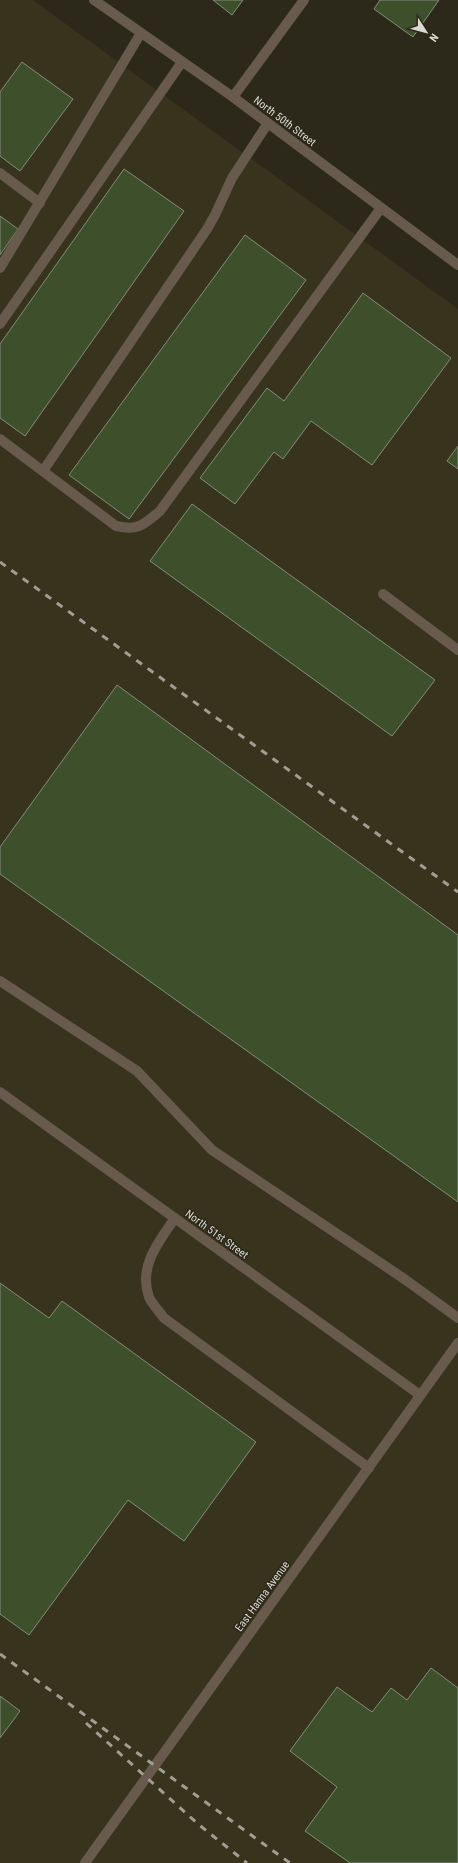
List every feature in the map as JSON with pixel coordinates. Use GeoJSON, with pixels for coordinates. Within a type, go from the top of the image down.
{"type":"FeatureCollection","features":[{"type":"Feature","properties":{"kind":"street","name":"North 50th Street"},"geometry":{"type":"LineString","coordinates":[[94,0],[233,97],[458,265]]}},
{"type":"Feature","properties":{"kind":"street"},"geometry":{"type":"LineString","coordinates":[[233,97],[304,0]]}},
{"type":"Feature","properties":{"kind":"street"},"geometry":{"type":"LineString","coordinates":[[0,268],[141,33]]}},
{"type":"Feature","properties":{"kind":"street"},"geometry":{"type":"LineString","coordinates":[[0,324],[182,62]]}},
{"type":"Feature","properties":{"kind":"street"},"geometry":{"type":"LineString","coordinates":[[43,471],[207,229],[232,178],[268,124]]}},
{"type":"Feature","properties":{"kind":"street"},"geometry":{"type":"LineString","coordinates":[[0,173],[40,203]]}},
{"type":"Feature","properties":{"kind":"street"},"geometry":{"type":"LineString","coordinates":[[0,439],[116,526],[130,529],[143,524],[160,511],[381,208]]}},
{"type":"Feature","properties":{"kind":"street"},"geometry":{"type":"LineString","coordinates":[[383,594],[458,650]]}},
{"type":"Feature","properties":{"kind":"street"},"geometry":{"type":"LineString","coordinates":[[0,980],[137,1070],[212,1150],[403,1278],[458,1318]]}},
{"type":"Feature","properties":{"kind":"street","name":"North 51st Street"},"geometry":{"type":"LineString","coordinates":[[0,1092],[420,1395]]}},
{"type":"Feature","properties":{"kind":"street"},"geometry":{"type":"LineString","coordinates":[[176,1218],[154,1247],[145,1273],[149,1297],[164,1318],[369,1468]]}},
{"type":"Feature","properties":{"kind":"street","name":"East Hanna Avenue"},"geometry":{"type":"LineString","coordinates":[[85,1863],[458,1343]]}},
{"type":"Feature","properties":{"kind":"shaded area"},"geometry":{"type":"Polygon","coordinates":[[[0,0],[33,0],[458,309],[458,1863],[0,1863],[0,0]]]}},
{"type":"Feature","properties":{"kind":"building"},"geometry":{"type":"Polygon","coordinates":[[[213,0],[243,0],[232,15],[213,0]]]}},
{"type":"Feature","properties":{"kind":"building"},"geometry":{"type":"Polygon","coordinates":[[[380,0],[439,0],[413,37],[374,9],[380,0]]]}},
{"type":"Feature","properties":{"kind":"building"},"geometry":{"type":"Polygon","coordinates":[[[22,62],[73,99],[20,171],[0,156],[0,92],[22,62]]]}},
{"type":"Feature","properties":{"kind":"building"},"geometry":{"type":"Polygon","coordinates":[[[124,169],[184,211],[25,436],[0,418],[0,344],[124,169]]]}},
{"type":"Feature","properties":{"kind":"building"},"geometry":{"type":"Polygon","coordinates":[[[0,216],[18,229],[0,255],[0,216]]]}},
{"type":"Feature","properties":{"kind":"building"},"geometry":{"type":"Polygon","coordinates":[[[245,235],[306,280],[129,519],[69,475],[245,235]]]}},
{"type":"Feature","properties":{"kind":"building"},"geometry":{"type":"Polygon","coordinates":[[[363,293],[451,358],[372,465],[311,421],[283,459],[274,452],[235,504],[200,478],[267,388],[284,401],[363,293]]]}},
{"type":"Feature","properties":{"kind":"building"},"geometry":{"type":"Polygon","coordinates":[[[458,446],[458,469],[447,461],[458,446]]]}},
{"type":"Feature","properties":{"kind":"building"},"geometry":{"type":"Polygon","coordinates":[[[192,504],[435,680],[392,736],[150,561],[192,504]]]}},
{"type":"Feature","properties":{"kind":"building"},"geometry":{"type":"Polygon","coordinates":[[[117,685],[458,935],[458,1202],[0,874],[0,847],[117,685]]]}},
{"type":"Feature","properties":{"kind":"building"},"geometry":{"type":"Polygon","coordinates":[[[0,1283],[49,1318],[62,1301],[256,1442],[184,1541],[128,1500],[29,1635],[0,1614],[0,1283]]]}},
{"type":"Feature","properties":{"kind":"building"},"geometry":{"type":"Polygon","coordinates":[[[431,1668],[458,1688],[458,1863],[350,1863],[305,1831],[337,1787],[290,1751],[337,1687],[372,1712],[391,1688],[407,1700],[431,1668]]]}},
{"type":"Feature","properties":{"kind":"building"},"geometry":{"type":"Polygon","coordinates":[[[0,1696],[20,1711],[0,1738],[0,1696]]]}},
{"type":"Feature","properties":{"kind":"railway"},"geometry":{"type":"LineString","coordinates":[[0,562],[458,892]]}},
{"type":"Feature","properties":{"kind":"railway"},"geometry":{"type":"LineString","coordinates":[[0,1654],[290,1863]]}},
{"type":"Feature","properties":{"kind":"railway"},"geometry":{"type":"LineString","coordinates":[[86,1723],[198,1824],[247,1863]]}}]}
